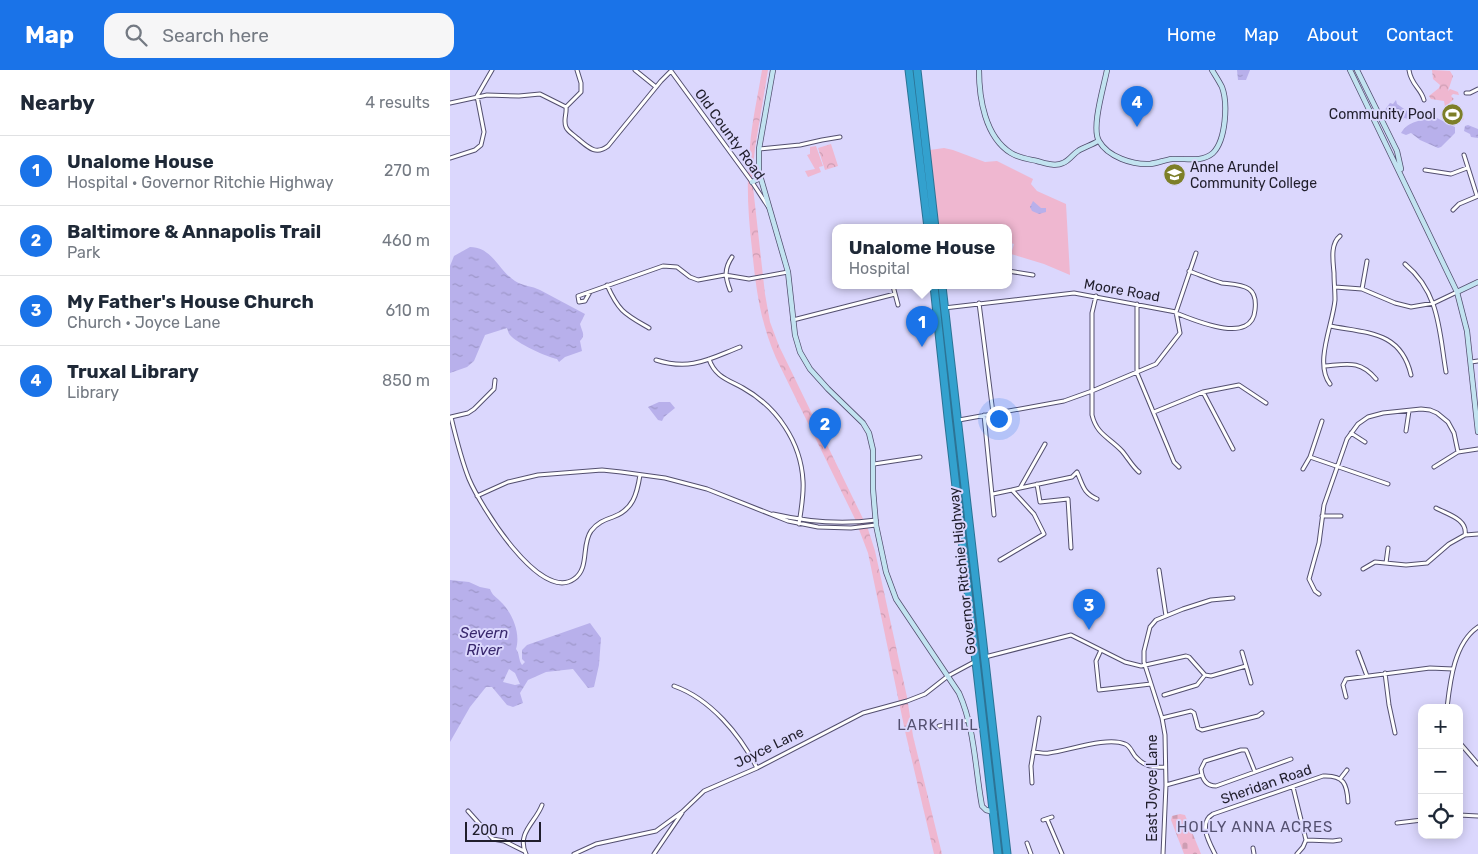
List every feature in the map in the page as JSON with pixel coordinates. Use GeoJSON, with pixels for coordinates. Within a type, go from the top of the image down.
{"type":"FeatureCollection","features":[{"type":"Feature","properties":{"kind":"highway"},"geometry":{"type":"LineString","coordinates":[[909,70],[928,224]]}},
{"type":"Feature","properties":{"kind":"highway"},"geometry":{"type":"LineString","coordinates":[[917,70],[935,224]]}},
{"type":"Feature","properties":{"kind":"highway","name":"Governor Ritchie Highway"},"geometry":{"type":"LineString","coordinates":[[934,289],[998,854]]}},
{"type":"Feature","properties":{"kind":"highway","name":"Governor Ritchie Highway"},"geometry":{"type":"LineString","coordinates":[[942,289],[1007,854]]}},
{"type":"Feature","properties":{"kind":"highway"},"geometry":{"type":"LineString","coordinates":[[956,479],[964,480]]}},
{"type":"Feature","properties":{"kind":"highway"},"geometry":{"type":"LineString","coordinates":[[974,636],[979,656],[980,658],[984,657]]}},
{"type":"Feature","properties":{"kind":"highway"},"geometry":{"type":"LineString","coordinates":[[977,661],[982,662],[986,674]]}},
{"type":"Feature","properties":{"kind":"highway"},"geometry":{"type":"LineString","coordinates":[[994,812],[999,814],[1003,820]]}},
{"type":"Feature","properties":{"kind":"street"},"geometry":{"type":"LineString","coordinates":[[450,158],[475,150],[481,145],[484,132],[477,96],[492,70]]}},
{"type":"Feature","properties":{"kind":"street"},"geometry":{"type":"LineString","coordinates":[[576,70],[581,83],[581,92],[566,107],[565,123],[567,128],[594,150],[601,150],[612,142],[671,70]]}},
{"type":"Feature","properties":{"kind":"street"},"geometry":{"type":"LineString","coordinates":[[636,70],[656,87]]}},
{"type":"Feature","properties":{"kind":"street","name":"Old County Road"},"geometry":{"type":"LineString","coordinates":[[671,70],[752,182],[770,211]]}},
{"type":"Feature","properties":{"kind":"street"},"geometry":{"type":"LineString","coordinates":[[773,70],[759,149],[760,178],[788,272],[792,320],[800,352],[810,369],[863,423],[869,433],[873,445],[873,489],[876,523],[886,572],[893,592],[959,693],[969,720],[982,806],[986,810],[994,812]]}},
{"type":"Feature","properties":{"kind":"street"},"geometry":{"type":"LineString","coordinates":[[979,70],[984,112],[992,132],[1011,153],[1022,158],[1054,165],[1063,163],[1078,151],[1098,140]]}},
{"type":"Feature","properties":{"kind":"street"},"geometry":{"type":"LineString","coordinates":[[1107,70],[1096,129],[1098,140],[1106,150],[1117,156],[1142,164],[1154,164],[1172,159],[1201,159],[1212,153],[1220,140],[1226,105],[1222,86],[1212,70]]}},
{"type":"Feature","properties":{"kind":"street"},"geometry":{"type":"LineString","coordinates":[[1350,70],[1457,292],[1463,309],[1478,432]]}},
{"type":"Feature","properties":{"kind":"street"},"geometry":{"type":"LineString","coordinates":[[1357,70],[1397,151],[1402,175]]}},
{"type":"Feature","properties":{"kind":"street"},"geometry":{"type":"LineString","coordinates":[[1409,70],[1412,82],[1424,100]]}},
{"type":"Feature","properties":{"kind":"street"},"geometry":{"type":"LineString","coordinates":[[1466,93],[1478,89]]}},
{"type":"Feature","properties":{"kind":"street"},"geometry":{"type":"LineString","coordinates":[[450,103],[477,96],[540,94],[566,107]]}},
{"type":"Feature","properties":{"kind":"street"},"geometry":{"type":"LineString","coordinates":[[1379,115],[1383,128],[1380,134]]}},
{"type":"Feature","properties":{"kind":"street"},"geometry":{"type":"LineString","coordinates":[[1380,134],[1388,137],[1397,151]]}},
{"type":"Feature","properties":{"kind":"street"},"geometry":{"type":"LineString","coordinates":[[759,149],[800,145],[840,137]]}},
{"type":"Feature","properties":{"kind":"street"},"geometry":{"type":"LineString","coordinates":[[1453,210],[1459,204],[1478,196],[1464,155]]}},
{"type":"Feature","properties":{"kind":"street"},"geometry":{"type":"LineString","coordinates":[[1425,170],[1451,174],[1467,168]]}},
{"type":"Feature","properties":{"kind":"street"},"geometry":{"type":"LineString","coordinates":[[752,182],[760,178]]}},
{"type":"Feature","properties":{"kind":"street"},"geometry":{"type":"LineString","coordinates":[[1330,384],[1326,377],[1324,354],[1335,302],[1333,252],[1336,239],[1340,236]]}},
{"type":"Feature","properties":{"kind":"street"},"geometry":{"type":"LineString","coordinates":[[958,420],[1064,401],[1156,364],[1180,333],[1176,312],[1196,253]]}},
{"type":"Feature","properties":{"kind":"street"},"geometry":{"type":"LineString","coordinates":[[730,290],[725,275],[728,263],[732,257]]}},
{"type":"Feature","properties":{"kind":"street"},"geometry":{"type":"LineString","coordinates":[[1362,289],[1367,261]]}},
{"type":"Feature","properties":{"kind":"street"},"geometry":{"type":"LineString","coordinates":[[1406,264],[1423,282],[1434,302],[1446,372]]}},
{"type":"Feature","properties":{"kind":"street"},"geometry":{"type":"LineString","coordinates":[[590,292],[657,268],[668,266],[677,268],[690,278],[698,280],[725,275],[749,279],[788,272]]}},
{"type":"Feature","properties":{"kind":"street","name":"Moore Road"},"geometry":{"type":"LineString","coordinates":[[944,308],[1074,294],[1096,296],[1176,312],[1202,323],[1237,329],[1244,328],[1250,324],[1255,316],[1256,298],[1250,290],[1244,286],[1211,279],[1190,271]]}},
{"type":"Feature","properties":{"kind":"street"},"geometry":{"type":"LineString","coordinates":[[1012,272],[1033,275]]}},
{"type":"Feature","properties":{"kind":"street"},"geometry":{"type":"LineString","coordinates":[[1334,287],[1362,289],[1406,306],[1417,306],[1434,302],[1478,282]]}},
{"type":"Feature","properties":{"kind":"street"},"geometry":{"type":"LineString","coordinates":[[607,285],[624,314],[649,328]]}},
{"type":"Feature","properties":{"kind":"street"},"geometry":{"type":"LineString","coordinates":[[894,289],[898,305]]}},
{"type":"Feature","properties":{"kind":"street"},"geometry":{"type":"LineString","coordinates":[[792,320],[895,294]]}},
{"type":"Feature","properties":{"kind":"street"},"geometry":{"type":"LineString","coordinates":[[1096,296],[1092,313],[1092,415],[1094,424],[1100,433],[1121,450],[1139,472]]}},
{"type":"Feature","properties":{"kind":"street"},"geometry":{"type":"LineString","coordinates":[[979,304],[993,414]]}},
{"type":"Feature","properties":{"kind":"street"},"geometry":{"type":"LineString","coordinates":[[1137,304],[1137,373],[1174,462],[1179,467]]}},
{"type":"Feature","properties":{"kind":"street"},"geometry":{"type":"LineString","coordinates":[[1330,326],[1391,340],[1402,351],[1409,366],[1411,376]]}},
{"type":"Feature","properties":{"kind":"street"},"geometry":{"type":"LineString","coordinates":[[656,360],[673,365],[686,365],[709,359],[740,347]]}},
{"type":"Feature","properties":{"kind":"street"},"geometry":{"type":"LineString","coordinates":[[709,359],[719,376],[747,390],[767,405],[791,436],[796,448],[803,482],[799,522]]}},
{"type":"Feature","properties":{"kind":"street"},"geometry":{"type":"LineString","coordinates":[[1470,362],[1478,361]]}},
{"type":"Feature","properties":{"kind":"street"},"geometry":{"type":"LineString","coordinates":[[1325,366],[1352,363],[1363,366],[1376,379]]}},
{"type":"Feature","properties":{"kind":"street"},"geometry":{"type":"LineString","coordinates":[[495,380],[494,389],[474,409],[468,413],[451,417],[462,460],[477,496],[501,533],[520,556],[546,578],[559,584],[573,580],[582,569],[585,544],[590,532],[598,523],[626,510],[634,501],[640,475]]}},
{"type":"Feature","properties":{"kind":"street"},"geometry":{"type":"LineString","coordinates":[[1154,412],[1203,392],[1239,385],[1266,403]]}},
{"type":"Feature","properties":{"kind":"street"},"geometry":{"type":"LineString","coordinates":[[1203,392],[1233,449]]}},
{"type":"Feature","properties":{"kind":"street"},"geometry":{"type":"LineString","coordinates":[[1319,594],[1315,591],[1309,579],[1319,543],[1324,505],[1351,432],[1358,424],[1368,417],[1383,413],[1425,410],[1437,413],[1442,416],[1451,428],[1458,452]]}},
{"type":"Feature","properties":{"kind":"street"},"geometry":{"type":"LineString","coordinates":[[1406,431],[1409,411]]}},
{"type":"Feature","properties":{"kind":"street"},"geometry":{"type":"LineString","coordinates":[[984,415],[994,515]]}},
{"type":"Feature","properties":{"kind":"street"},"geometry":{"type":"LineString","coordinates":[[1304,469],[1322,420]]}},
{"type":"Feature","properties":{"kind":"street"},"geometry":{"type":"LineString","coordinates":[[1351,432],[1366,442]]}},
{"type":"Feature","properties":{"kind":"street"},"geometry":{"type":"LineString","coordinates":[[1020,488],[1045,444]]}},
{"type":"Feature","properties":{"kind":"street"},"geometry":{"type":"LineString","coordinates":[[1434,466],[1458,452],[1478,449]]}},
{"type":"Feature","properties":{"kind":"street"},"geometry":{"type":"LineString","coordinates":[[874,464],[920,457]]}},
{"type":"Feature","properties":{"kind":"street"},"geometry":{"type":"LineString","coordinates":[[1310,457],[1388,484]]}},
{"type":"Feature","properties":{"kind":"street"},"geometry":{"type":"LineString","coordinates":[[477,496],[508,482],[538,475],[602,470],[672,479],[707,488],[765,512],[799,522],[818,525],[876,523]]}},
{"type":"Feature","properties":{"kind":"street"},"geometry":{"type":"LineString","coordinates":[[993,494],[1072,477],[1077,472],[1084,490],[1089,496],[1097,499]]}},
{"type":"Feature","properties":{"kind":"street"},"geometry":{"type":"LineString","coordinates":[[1037,484],[1040,502],[1068,499],[1071,548]]}},
{"type":"Feature","properties":{"kind":"street"},"geometry":{"type":"LineString","coordinates":[[1000,560],[1044,534],[1034,514],[1012,490]]}},
{"type":"Feature","properties":{"kind":"street"},"geometry":{"type":"LineString","coordinates":[[1436,508],[1462,522],[1466,535]]}},
{"type":"Feature","properties":{"kind":"street"},"geometry":{"type":"LineString","coordinates":[[1322,516],[1341,516]]}},
{"type":"Feature","properties":{"kind":"street"},"geometry":{"type":"LineString","coordinates":[[1363,569],[1375,562],[1406,566],[1427,562],[1449,544],[1466,535],[1478,534]]}},
{"type":"Feature","properties":{"kind":"street"},"geometry":{"type":"LineString","coordinates":[[1386,563],[1388,548]]}},
{"type":"Feature","properties":{"kind":"street"},"geometry":{"type":"LineString","coordinates":[[1159,570],[1166,616]]}},
{"type":"Feature","properties":{"kind":"street"},"geometry":{"type":"LineString","coordinates":[[1145,666],[1144,651],[1150,627],[1156,620],[1211,600],[1233,598]]}},
{"type":"Feature","properties":{"kind":"street"},"geometry":{"type":"LineString","coordinates":[[1448,704],[1455,660],[1469,636],[1478,627]]}},
{"type":"Feature","properties":{"kind":"street"},"geometry":{"type":"LineString","coordinates":[[984,657],[1071,635],[1126,662],[1145,666],[1186,656],[1205,675],[1211,676],[1246,666]]}},
{"type":"Feature","properties":{"kind":"street"},"geometry":{"type":"LineString","coordinates":[[1101,650],[1096,661],[1099,690],[1151,684]]}},
{"type":"Feature","properties":{"kind":"street"},"geometry":{"type":"LineString","coordinates":[[1242,652],[1252,683]]}},
{"type":"Feature","properties":{"kind":"street"},"geometry":{"type":"LineString","coordinates":[[1358,652],[1367,676]]}},
{"type":"Feature","properties":{"kind":"street","name":"Joyce Lane"},"geometry":{"type":"LineString","coordinates":[[574,854],[585,848],[602,843],[656,831],[682,812],[704,791],[757,768],[863,713],[925,694],[948,676],[977,661]]}},
{"type":"Feature","properties":{"kind":"street","name":"East Joyce Lane"},"geometry":{"type":"LineString","coordinates":[[1145,666],[1162,718],[1165,735],[1166,786],[1163,854]]}},
{"type":"Feature","properties":{"kind":"street"},"geometry":{"type":"LineString","coordinates":[[1346,697],[1342,685],[1346,679],[1385,673],[1439,668],[1452,669]]}},
{"type":"Feature","properties":{"kind":"street"},"geometry":{"type":"LineString","coordinates":[[1385,673],[1386,692],[1395,733]]}},
{"type":"Feature","properties":{"kind":"street"},"geometry":{"type":"LineString","coordinates":[[1164,695],[1197,685],[1205,675]]}},
{"type":"Feature","properties":{"kind":"street"},"geometry":{"type":"LineString","coordinates":[[674,686],[708,705],[748,750],[757,768]]}},
{"type":"Feature","properties":{"kind":"street"},"geometry":{"type":"LineString","coordinates":[[1162,718],[1191,710],[1194,713],[1198,728],[1202,730],[1258,716],[1262,713]]}},
{"type":"Feature","properties":{"kind":"street"},"geometry":{"type":"LineString","coordinates":[[1032,783],[1030,776],[1039,718]]}},
{"type":"Feature","properties":{"kind":"street"},"geometry":{"type":"LineString","coordinates":[[939,726],[969,720]]}},
{"type":"Feature","properties":{"kind":"street"},"geometry":{"type":"LineString","coordinates":[[1033,752],[1048,753],[1074,747],[1113,742],[1126,744],[1137,758],[1144,763],[1155,768],[1165,767]]}},
{"type":"Feature","properties":{"kind":"street"},"geometry":{"type":"LineString","coordinates":[[1463,747],[1478,764]]}},
{"type":"Feature","properties":{"kind":"street"},"geometry":{"type":"LineString","coordinates":[[1255,772],[1248,752],[1243,750],[1207,760],[1202,766],[1202,775],[1206,783],[1214,786],[1255,772],[1291,759]]}},
{"type":"Feature","properties":{"kind":"street"},"geometry":{"type":"LineString","coordinates":[[1347,770],[1340,779],[1347,788],[1348,802]]}},
{"type":"Feature","properties":{"kind":"street"},"geometry":{"type":"LineString","coordinates":[[1166,786],[1202,775]]}},
{"type":"Feature","properties":{"kind":"street","name":"Sheridan Road"},"geometry":{"type":"LineString","coordinates":[[1215,854],[1205,826],[1209,817],[1324,776],[1340,779]]}},
{"type":"Feature","properties":{"kind":"street"},"geometry":{"type":"LineString","coordinates":[[1293,787],[1306,840],[1297,854]]}},
{"type":"Feature","properties":{"kind":"street"},"geometry":{"type":"LineString","coordinates":[[525,852],[523,842],[525,832],[540,812],[542,805]]}},
{"type":"Feature","properties":{"kind":"street"},"geometry":{"type":"LineString","coordinates":[[468,811],[493,839],[511,844],[525,852]]}},
{"type":"Feature","properties":{"kind":"street"},"geometry":{"type":"LineString","coordinates":[[654,854],[681,817],[682,812]]}},
{"type":"Feature","properties":{"kind":"street"},"geometry":{"type":"LineString","coordinates":[[1463,815],[1478,816]]}},
{"type":"Feature","properties":{"kind":"street"},"geometry":{"type":"LineString","coordinates":[[1043,820],[1052,817]]}},
{"type":"Feature","properties":{"kind":"street"},"geometry":{"type":"LineString","coordinates":[[1047,819],[1062,854]]}},
{"type":"Feature","properties":{"kind":"street"},"geometry":{"type":"LineString","coordinates":[[1397,823],[1418,820]]}},
{"type":"Feature","properties":{"kind":"street"},"geometry":{"type":"LineString","coordinates":[[1306,840],[1333,842],[1340,840]]}},
{"type":"Feature","properties":{"kind":"street"},"geometry":{"type":"LineString","coordinates":[[1026,843],[1031,854]]}},
{"type":"Feature","properties":{"kind":"street"},"geometry":{"type":"LineString","coordinates":[[1253,848],[1254,854]]}},
{"type":"Feature","properties":{"kind":"green space"},"geometry":{"type":"Polygon","coordinates":[[[762,70],[768,70],[752,178],[770,322],[779,346],[868,529],[875,551],[907,697],[913,736],[942,854],[934,854],[905,731],[868,553],[855,519],[776,358],[762,318],[749,223],[748,185],[751,137],[762,70]]]}},
{"type":"Feature","properties":{"kind":"green space"},"geometry":{"type":"Polygon","coordinates":[[[1432,70],[1450,71],[1453,76],[1448,91],[1450,89],[1458,92],[1459,95],[1453,94],[1451,96],[1454,99],[1445,107],[1444,101],[1431,99],[1429,96],[1440,85],[1433,79],[1432,70]]]}},
{"type":"Feature","properties":{"kind":"green space","name":"Community Pool"},"geometry":{"type":"Polygon","coordinates":[[[1450,105],[1457,110],[1460,109],[1461,116],[1464,119],[1460,122],[1443,115],[1450,105]]]}},
{"type":"Feature","properties":{"kind":"green space"},"geometry":{"type":"Polygon","coordinates":[[[831,144],[838,166],[825,170],[818,148],[831,144]]]}},
{"type":"Feature","properties":{"kind":"green space"},"geometry":{"type":"Polygon","coordinates":[[[816,146],[823,166],[819,167],[821,172],[808,177],[805,171],[815,169],[807,155],[810,154],[810,147],[816,146]]]}},
{"type":"Feature","properties":{"kind":"green space"},"geometry":{"type":"Polygon","coordinates":[[[944,148],[985,162],[997,161],[1033,179],[1031,184],[1037,191],[1066,204],[1070,275],[1044,264],[1012,254],[1014,244],[1012,243],[1012,224],[939,224],[930,150],[944,148]]]}},
{"type":"Feature","properties":{"kind":"green space"},"geometry":{"type":"Polygon","coordinates":[[[1185,815],[1201,854],[1184,854],[1171,820],[1172,816],[1185,815]]]}},
{"type":"Feature","properties":{"kind":"water"},"geometry":{"type":"Polygon","coordinates":[[[1237,70],[1250,70],[1246,80],[1238,80],[1237,70]]]}},
{"type":"Feature","properties":{"kind":"water"},"geometry":{"type":"Polygon","coordinates":[[[1396,100],[1397,104],[1410,113],[1409,119],[1404,118],[1401,123],[1395,116],[1384,111],[1390,103],[1393,104],[1396,100]]]}},
{"type":"Feature","properties":{"kind":"water"},"geometry":{"type":"Polygon","coordinates":[[[1435,117],[1455,127],[1455,133],[1441,147],[1438,148],[1420,140],[1411,133],[1406,135],[1401,133],[1411,123],[1435,117]]]}},
{"type":"Feature","properties":{"kind":"water"},"geometry":{"type":"Polygon","coordinates":[[[1468,125],[1478,129],[1478,138],[1471,137],[1470,134],[1464,131],[1465,126],[1468,125]]]}},
{"type":"Feature","properties":{"kind":"water"},"geometry":{"type":"Polygon","coordinates":[[[1033,201],[1041,208],[1046,208],[1046,212],[1039,214],[1032,211],[1030,207],[1033,201]]]}},
{"type":"Feature","properties":{"kind":"water"},"geometry":{"type":"Polygon","coordinates":[[[470,247],[484,251],[515,281],[540,290],[585,314],[580,324],[583,335],[580,341],[582,351],[565,357],[559,362],[557,359],[539,353],[518,342],[509,334],[507,328],[485,335],[474,361],[467,367],[450,373],[450,266],[454,256],[470,247]]]}},
{"type":"Feature","properties":{"kind":"water"},"geometry":{"type":"Polygon","coordinates":[[[659,402],[670,402],[675,408],[662,421],[658,420],[648,407],[659,402]]]}},
{"type":"Feature","properties":{"kind":"water","name":"Severn River"},"geometry":{"type":"Polygon","coordinates":[[[450,580],[469,582],[490,589],[512,617],[517,636],[516,649],[522,665],[525,662],[522,659],[522,650],[527,645],[590,623],[601,638],[599,665],[594,687],[588,688],[573,669],[546,672],[528,680],[520,693],[523,703],[513,707],[507,705],[492,687],[486,687],[470,707],[450,742],[450,580]],[[509,669],[503,682],[515,685],[520,684],[515,673],[509,669]]]}},
{"type":"Feature","properties":{"kind":"place","name":"Community Pool"},"geometry":{"type":"Point","coordinates":[1452,114]}},
{"type":"Feature","properties":{"kind":"place","name":"Truxal Library"},"geometry":{"type":"Point","coordinates":[1137,127]}},
{"type":"Feature","properties":{"kind":"place","name":"Anne Arundel Community College"},"geometry":{"type":"Point","coordinates":[1174,175]}},
{"type":"Feature","properties":{"kind":"place","name":"Unalome House"},"geometry":{"type":"Point","coordinates":[922,347]}},
{"type":"Feature","properties":{"kind":"place","name":"Baltimore & Annapolis Trail"},"geometry":{"type":"Point","coordinates":[825,449]}},
{"type":"Feature","properties":{"kind":"place","name":"My Father's House Church"},"geometry":{"type":"Point","coordinates":[1089,630]}},
{"type":"Feature","properties":{"kind":"district","name":"LARK HILL"},"geometry":{"type":"Point","coordinates":[938,725]}},
{"type":"Feature","properties":{"kind":"district","name":"HOLLY ANNA ACRES"},"geometry":{"type":"Point","coordinates":[1255,827]}}]}
